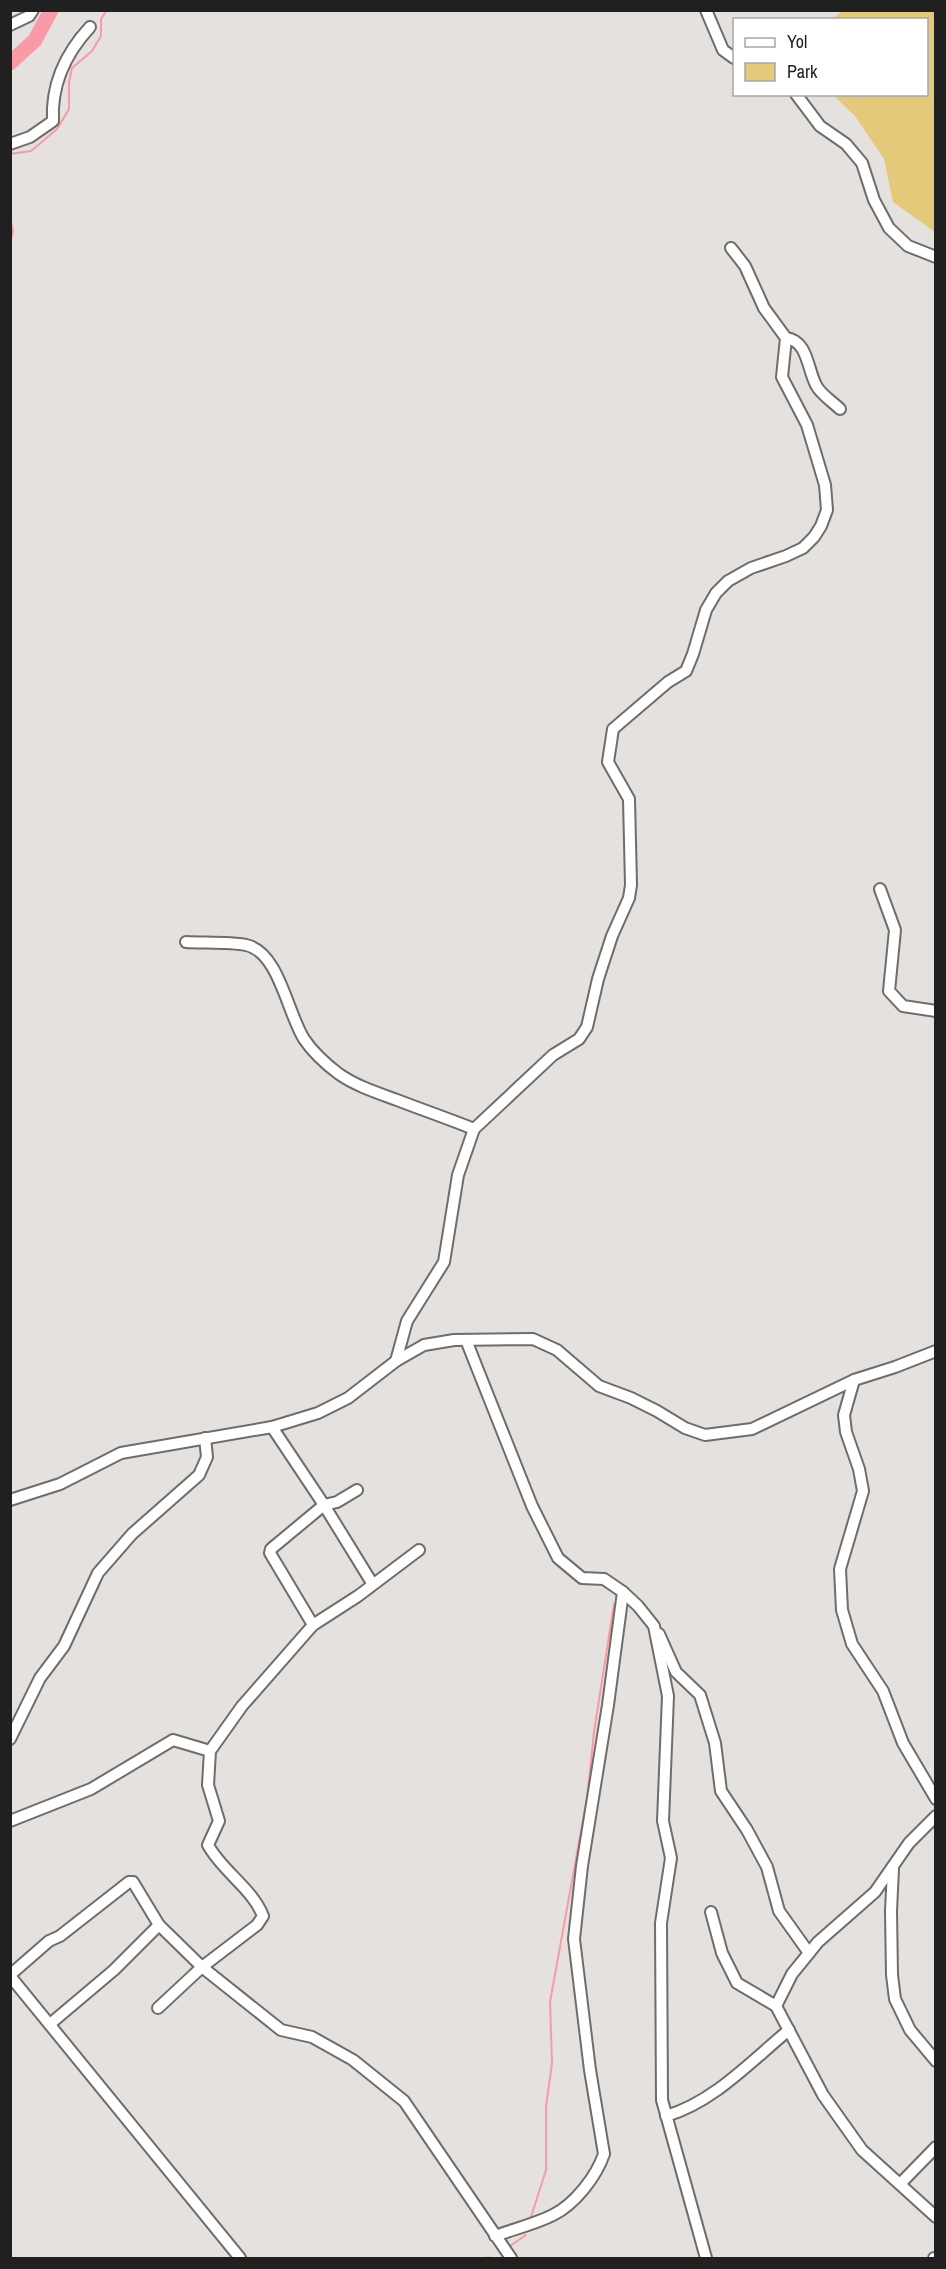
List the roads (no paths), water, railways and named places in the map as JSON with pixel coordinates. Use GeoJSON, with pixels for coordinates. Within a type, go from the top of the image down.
{"type":"FeatureCollection","features":[{"type":"Feature","properties":{"kind":"street"},"geometry":{"type":"LineString","coordinates":[[10,25],[29,16],[33,10]]}},
{"type":"Feature","properties":{"kind":"street"},"geometry":{"type":"LineString","coordinates":[[706,10],[723,50],[733,57]]}},
{"type":"Feature","properties":{"kind":"street"},"geometry":{"type":"LineString","coordinates":[[10,144],[30,137],[53,121],[52,103],[64,64],[90,27]]}},
{"type":"Feature","properties":{"kind":"street"},"geometry":{"type":"LineString","coordinates":[[798,96],[820,126],[846,144],[862,163],[874,200],[889,228],[908,246],[936,257]]}},
{"type":"Feature","properties":{"kind":"street"},"geometry":{"type":"LineString","coordinates":[[396,1361],[407,1321],[444,1262],[458,1175],[474,1129],[553,1055],[579,1039],[587,1027],[598,979],[612,936],[629,898],[631,885],[629,799],[608,762],[613,729],[668,682],[686,671],[706,610],[716,593],[728,581],[751,568],[804,548],[821,526],[827,510],[825,485],[807,425],[782,377],[786,338],[764,308],[745,266],[731,248]]}},
{"type":"Feature","properties":{"kind":"street"},"geometry":{"type":"LineString","coordinates":[[786,338],[801,345],[816,387],[840,409]]}},
{"type":"Feature","properties":{"kind":"street"},"geometry":{"type":"LineString","coordinates":[[880,889],[895,930],[890,991],[903,1006],[936,1011]]}},
{"type":"Feature","properties":{"kind":"street"},"geometry":{"type":"LineString","coordinates":[[186,942],[246,945],[260,951],[277,975],[287,1005],[303,1037],[311,1049],[339,1074],[374,1091],[474,1129]]}},
{"type":"Feature","properties":{"kind":"street"},"geometry":{"type":"LineString","coordinates":[[10,1500],[60,1484],[121,1453],[272,1427],[318,1413],[348,1398],[396,1361],[424,1345],[466,1340],[533,1339],[557,1350],[599,1386],[631,1398],[685,1428],[705,1435],[752,1429],[854,1380],[936,1351]]}},
{"type":"Feature","properties":{"kind":"street"},"geometry":{"type":"LineString","coordinates":[[466,1340],[532,1506],[558,1558],[582,1578],[604,1579],[638,1606],[664,1641],[676,1672],[700,1695],[715,1743],[721,1791],[747,1830],[767,1867],[779,1911],[809,1953]]}},
{"type":"Feature","properties":{"kind":"street"},"geometry":{"type":"LineString","coordinates":[[854,1380],[844,1415],[846,1432],[859,1469],[863,1491],[840,1569],[842,1610],[852,1644],[883,1691],[903,1743],[936,1799]]}},
{"type":"Feature","properties":{"kind":"street"},"geometry":{"type":"LineString","coordinates":[[272,1427],[372,1583]]}},
{"type":"Feature","properties":{"kind":"street"},"geometry":{"type":"LineString","coordinates":[[10,1739],[40,1678],[64,1646],[98,1573],[132,1534],[199,1475],[207,1456],[206,1438]]}},
{"type":"Feature","properties":{"kind":"street"},"geometry":{"type":"LineString","coordinates":[[313,1625],[270,1553],[274,1545],[324,1505],[337,1502],[357,1490]]}},
{"type":"Feature","properties":{"kind":"street"},"geometry":{"type":"LineString","coordinates":[[158,2008],[202,1967],[257,1925],[263,1916],[256,1903],[228,1872],[208,1845],[209,1838],[219,1821],[208,1785],[210,1751],[242,1706],[313,1625],[358,1596],[372,1583],[419,1550]]}},
{"type":"Feature","properties":{"kind":"street"},"geometry":{"type":"LineString","coordinates":[[495,2236],[555,2214],[585,2188],[600,2166],[604,2154],[590,2070],[574,1939],[582,1866],[608,1705],[623,1592]]}},
{"type":"Feature","properties":{"kind":"street"},"geometry":{"type":"LineString","coordinates":[[654,1626],[668,1696],[663,1821],[671,1858],[661,1923],[662,2100],[706,2259]]}},
{"type":"Feature","properties":{"kind":"street"},"geometry":{"type":"LineString","coordinates":[[10,1821],[91,1789],[173,1740],[210,1751]]}},
{"type":"Feature","properties":{"kind":"street"},"geometry":{"type":"LineString","coordinates":[[776,2006],[792,1974],[818,1942],[875,1892],[909,1843],[936,1816]]}},
{"type":"Feature","properties":{"kind":"street"},"geometry":{"type":"LineString","coordinates":[[893,1869],[891,1911],[892,1975],[895,1999],[910,2030],[936,2061]]}},
{"type":"Feature","properties":{"kind":"street"},"geometry":{"type":"LineString","coordinates":[[240,2259],[10,1975],[49,1941],[60,1936],[129,1882],[133,1882],[159,1925],[202,1967],[281,2030],[312,2037],[353,2060],[404,2101],[511,2259]]}},
{"type":"Feature","properties":{"kind":"street"},"geometry":{"type":"LineString","coordinates":[[711,1912],[722,1953],[737,1983],[776,2006],[823,2095],[862,2150],[936,2217]]}},
{"type":"Feature","properties":{"kind":"street"},"geometry":{"type":"LineString","coordinates":[[50,2024],[114,1970],[159,1925]]}},
{"type":"Feature","properties":{"kind":"street"},"geometry":{"type":"LineString","coordinates":[[666,2116],[687,2110],[716,2091],[789,2030]]}},
{"type":"Feature","properties":{"kind":"street"},"geometry":{"type":"LineString","coordinates":[[900,2184],[936,2146]]}},
{"type":"Feature","properties":{"kind":"waterway"},"geometry":{"type":"LineString","coordinates":[[10,63],[35,40],[51,10]]}},
{"type":"Feature","properties":{"kind":"waterway"},"geometry":{"type":"LineString","coordinates":[[10,154],[31,151],[57,129],[69,109],[69,82],[72,68],[92,51],[101,36],[101,19],[107,10]]}},
{"type":"Feature","properties":{"kind":"waterway"},"geometry":{"type":"LineString","coordinates":[[10,219],[13,231],[10,243]]}},
{"type":"Feature","properties":{"kind":"waterway"},"geometry":{"type":"LineString","coordinates":[[530,2220],[546,2170],[546,2107],[552,2063],[550,2002],[587,1798],[594,1732],[614,1604]]}},
{"type":"Feature","properties":{"kind":"waterway"},"geometry":{"type":"LineString","coordinates":[[510,2246],[526,2235]]}}]}
